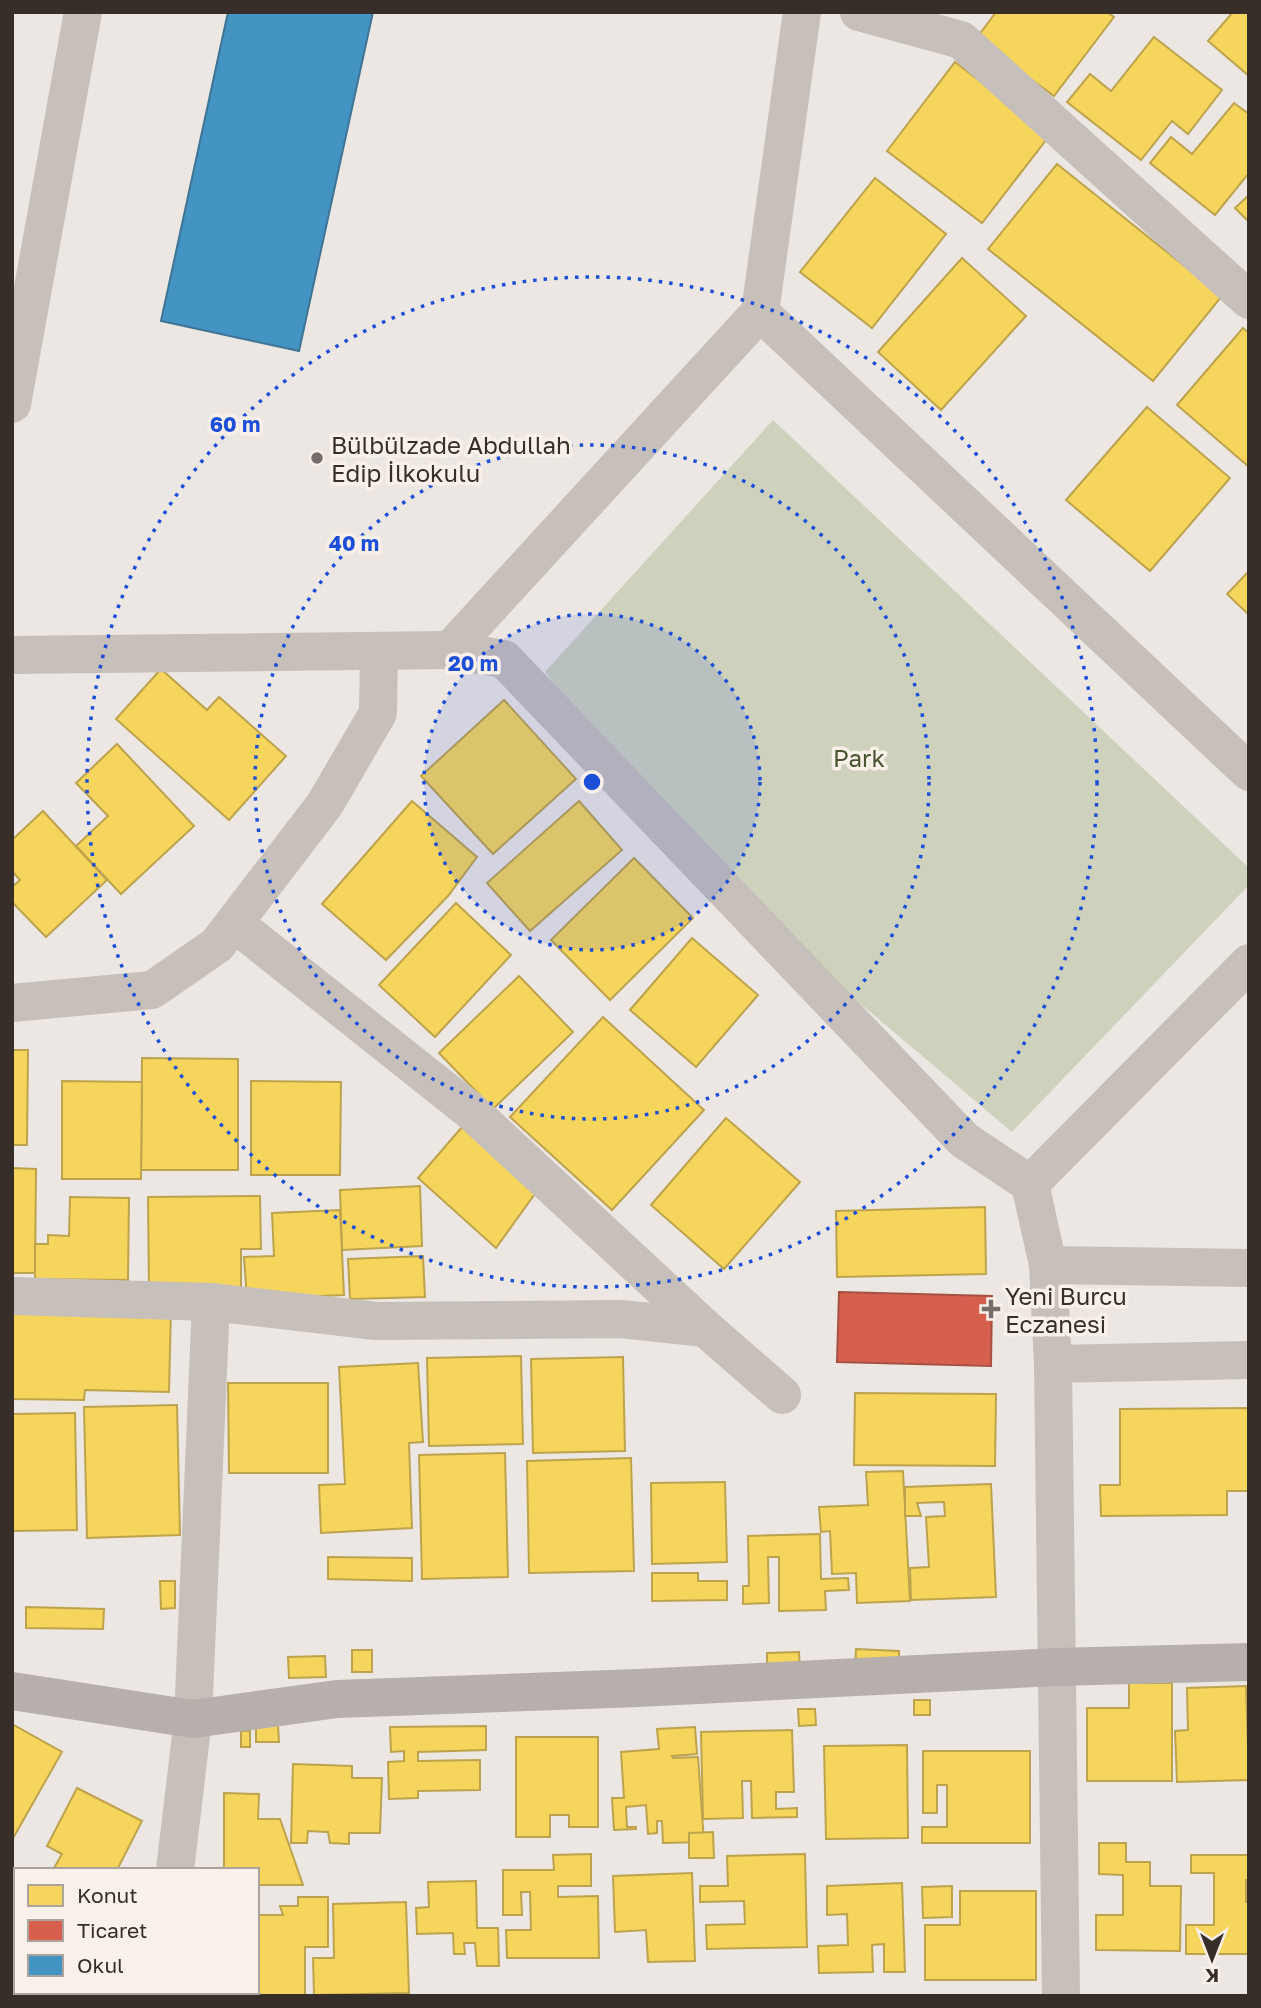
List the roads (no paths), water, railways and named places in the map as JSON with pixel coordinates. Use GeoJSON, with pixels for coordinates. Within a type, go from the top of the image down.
{"type":"FeatureCollection","features":[{"type":"Feature","properties":{"kind":"street"},"geometry":{"type":"LineString","coordinates":[[12,404],[83,12]]}},
{"type":"Feature","properties":{"kind":"street"},"geometry":{"type":"LineString","coordinates":[[450,650],[760,312],[802,12]]}},
{"type":"Feature","properties":{"kind":"street"},"geometry":{"type":"LineString","coordinates":[[859,12],[961,40],[1249,300]]}},
{"type":"Feature","properties":{"kind":"street"},"geometry":{"type":"LineString","coordinates":[[760,312],[1249,772]]}},
{"type":"Feature","properties":{"kind":"street"},"geometry":{"type":"LineString","coordinates":[[12,655],[450,650],[504,659],[964,1140],[1030,1184],[1048,1265],[1053,1364],[1061,1996]]}},
{"type":"Feature","properties":{"kind":"street"},"geometry":{"type":"LineString","coordinates":[[12,1003],[152,990],[217,945],[325,804],[378,713],[379,651]]}},
{"type":"Feature","properties":{"kind":"street"},"geometry":{"type":"LineString","coordinates":[[234,923],[472,1112],[705,1328],[782,1395]]}},
{"type":"Feature","properties":{"kind":"street"},"geometry":{"type":"LineString","coordinates":[[1030,1184],[1249,963]]}},
{"type":"Feature","properties":{"kind":"street"},"geometry":{"type":"LineString","coordinates":[[1048,1265],[1249,1268]]}},
{"type":"Feature","properties":{"kind":"street"},"geometry":{"type":"LineString","coordinates":[[12,1296],[211,1302],[376,1321],[621,1319],[705,1328]]}},
{"type":"Feature","properties":{"kind":"street"},"geometry":{"type":"LineString","coordinates":[[175,1868],[193,1719],[211,1302]]}},
{"type":"Feature","properties":{"kind":"street"},"geometry":{"type":"LineString","coordinates":[[1053,1364],[1249,1360]]}},
{"type":"Feature","properties":{"kind":"street"},"geometry":{"type":"LineString","coordinates":[[12,1691],[193,1719],[337,1699],[638,1688],[1056,1667],[1249,1662]]}},
{"type":"Feature","properties":{"kind":"place","name":"Bülbülzade Abdullah Edip İlkokulu"},"geometry":{"type":"Point","coordinates":[317,458]}},
{"type":"Feature","properties":{"kind":"place","name":"Yeni Burcu Eczanesi"},"geometry":{"type":"Point","coordinates":[991,1309]}},
{"type":"Feature","properties":{"kind":"park label","name":"Park"},"geometry":{"type":"Point","coordinates":[859,757]}}]}
